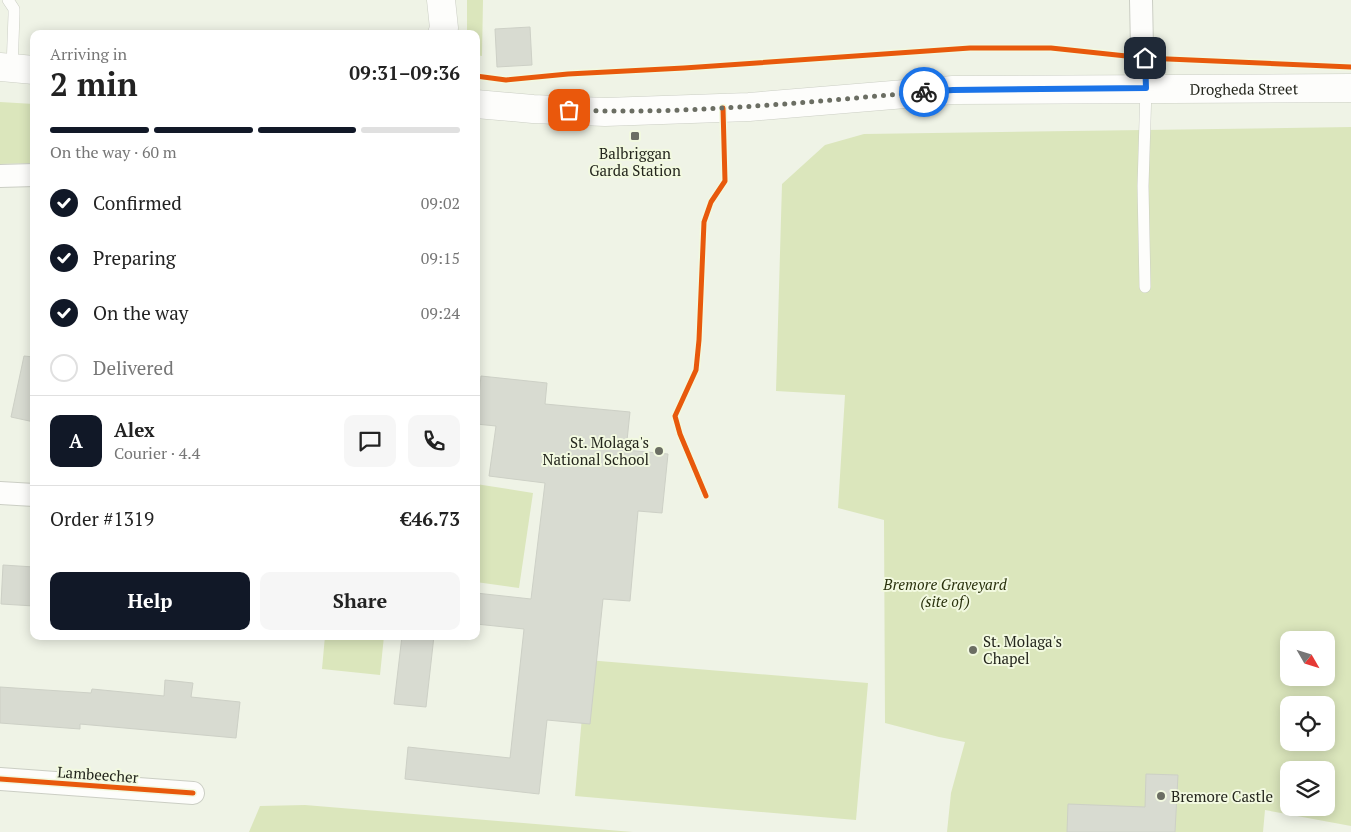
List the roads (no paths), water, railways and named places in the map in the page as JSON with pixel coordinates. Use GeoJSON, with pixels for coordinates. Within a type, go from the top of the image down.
{"type":"FeatureCollection","features":[{"type":"Feature","properties":{"kind":"main road"},"geometry":{"type":"LineString","coordinates":[[441,0],[443,30]]}},
{"type":"Feature","properties":{"kind":"main road","name":"Drogheda Street"},"geometry":{"type":"LineString","coordinates":[[480,104],[605,112],[749,107],[953,90],[1351,88]]}},
{"type":"Feature","properties":{"kind":"street"},"geometry":{"type":"LineString","coordinates":[[1142,0],[1142,48],[1145,58],[1146,88]]}},
{"type":"Feature","properties":{"kind":"street"},"geometry":{"type":"LineString","coordinates":[[0,176],[30,175]]}},
{"type":"Feature","properties":{"kind":"street"},"geometry":{"type":"LineString","coordinates":[[0,493],[30,496]]}},
{"type":"Feature","properties":{"kind":"street","name":"Lambeecher"},"geometry":{"type":"LineString","coordinates":[[0,779],[193,793]]}},
{"type":"Feature","properties":{"kind":"lane"},"geometry":{"type":"LineString","coordinates":[[8,0],[14,9],[15,68]]}},
{"type":"Feature","properties":{"kind":"lane"},"geometry":{"type":"LineString","coordinates":[[1145,287],[1144,186],[1146,88]]}},
{"type":"Feature","properties":{"kind":"place","name":"Balbriggan Garda Station"},"geometry":{"type":"Point","coordinates":[635,136]}},
{"type":"Feature","properties":{"kind":"place","name":"St. Molaga's National School"},"geometry":{"type":"Point","coordinates":[659,451]}},
{"type":"Feature","properties":{"kind":"place","name":"St. Molaga's Chapel"},"geometry":{"type":"Point","coordinates":[973,650]}},
{"type":"Feature","properties":{"kind":"place","name":"Bremore Castle"},"geometry":{"type":"Point","coordinates":[1161,796]}},
{"type":"Feature","properties":{"kind":"park label","name":"Bremore Graveyard (site of)"},"geometry":{"type":"Point","coordinates":[945,592]}}]}
